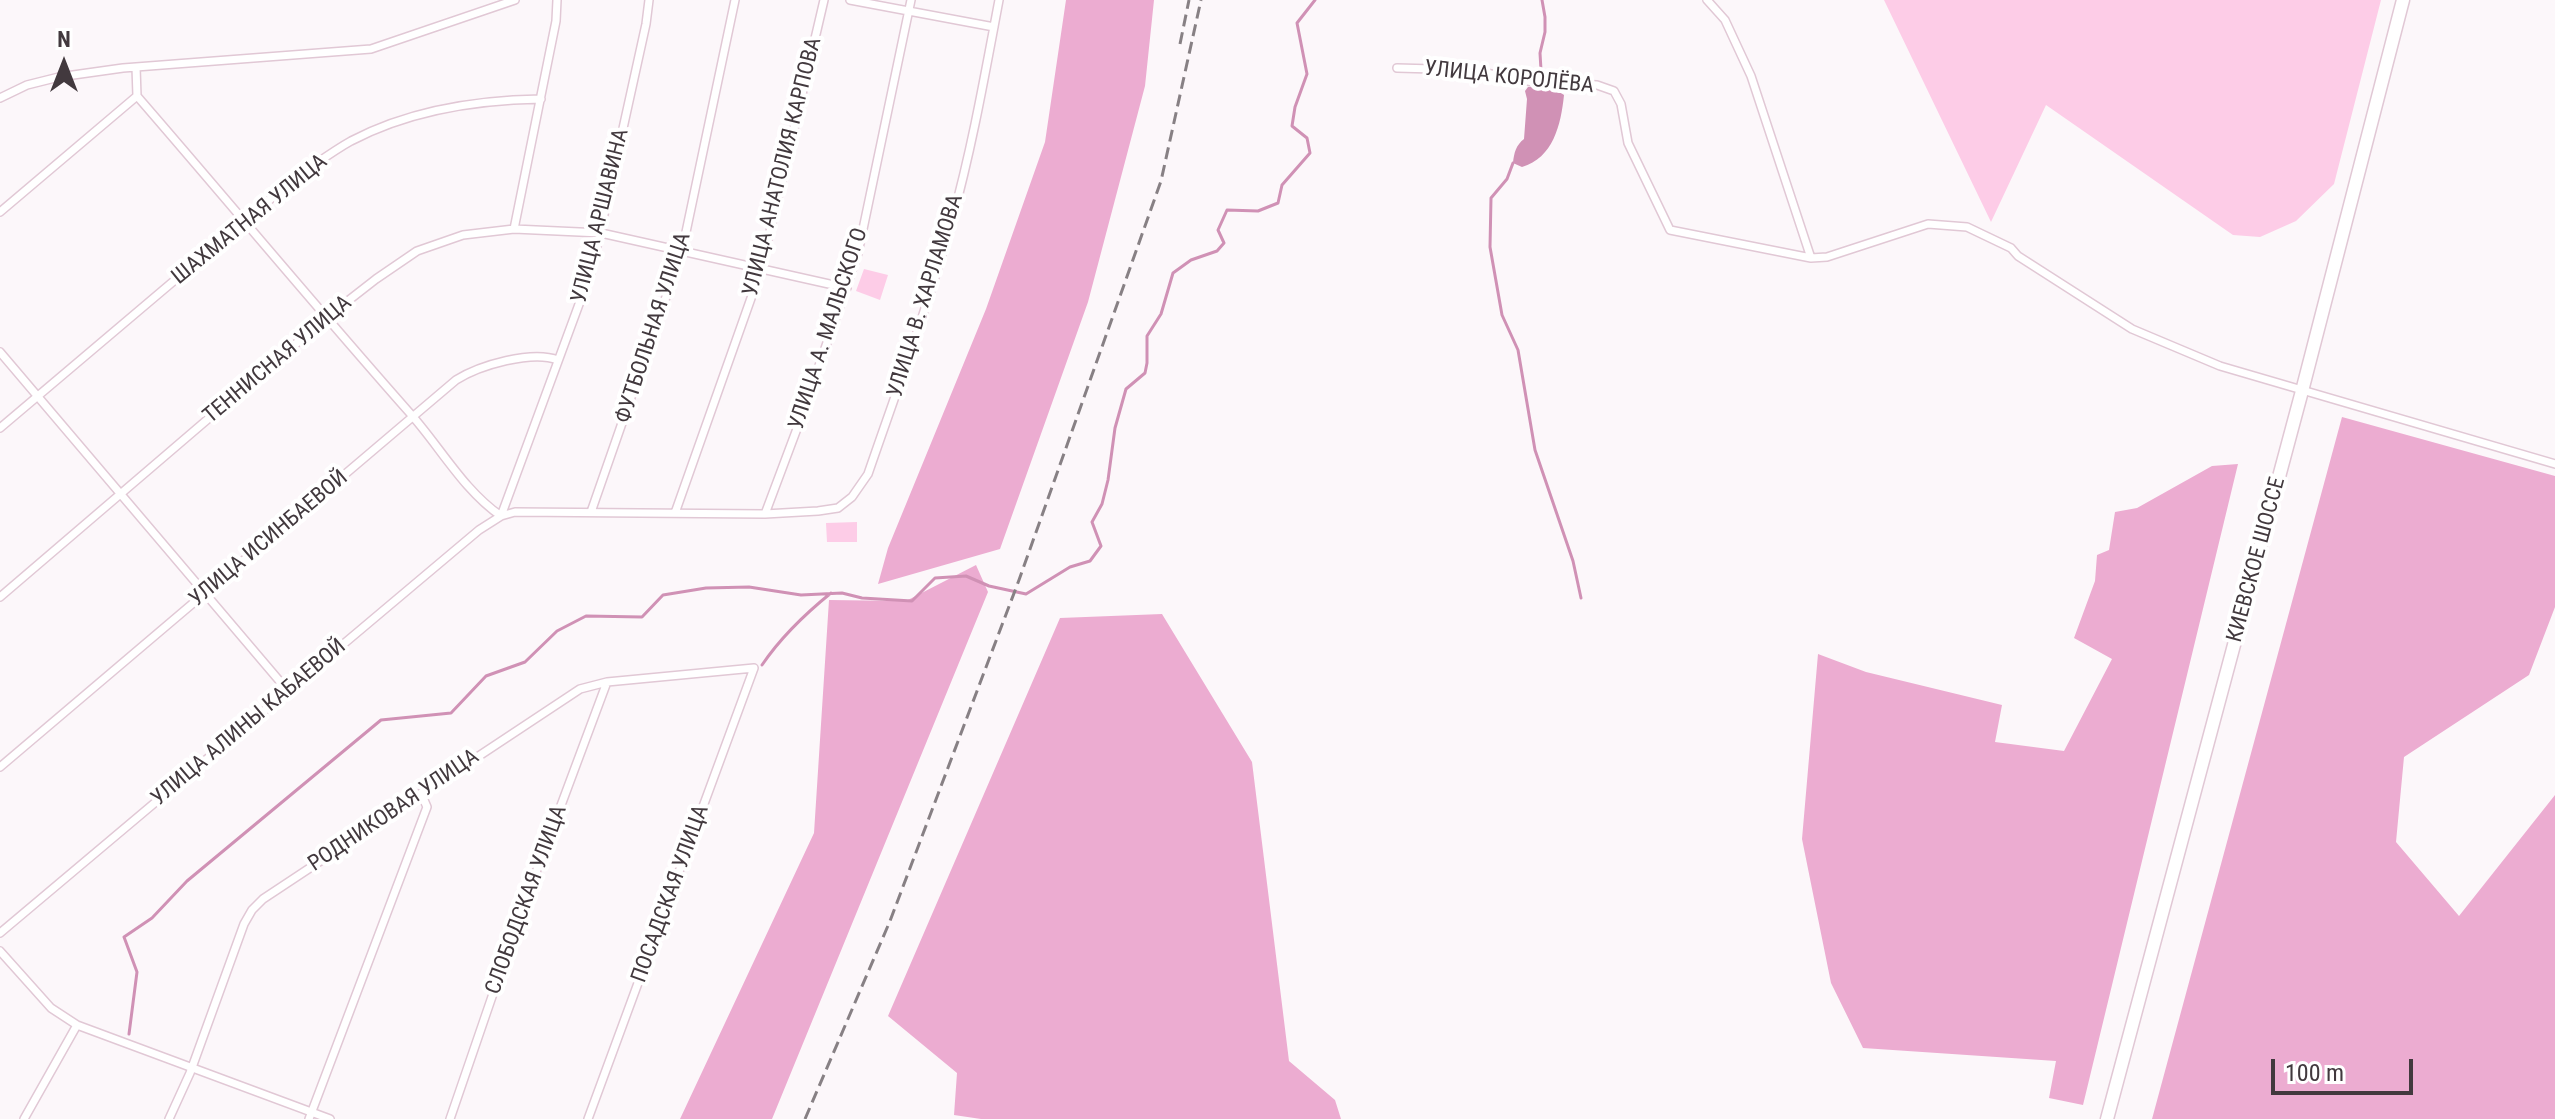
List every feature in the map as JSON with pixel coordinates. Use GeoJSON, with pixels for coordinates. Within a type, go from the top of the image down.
{"type":"FeatureCollection","features":[{"type":"Feature","properties":{"kind":"highway","name":"КИЕВСКОЕ ШОССЕ"},"geometry":{"type":"LineString","coordinates":[[2107,1119],[2403,0]]}},
{"type":"Feature","properties":{"kind":"street"},"geometry":{"type":"LineString","coordinates":[[0,98],[27,85],[59,77],[136,67],[371,49],[515,0]]}},
{"type":"Feature","properties":{"kind":"street"},"geometry":{"type":"LineString","coordinates":[[514,229],[556,21],[557,0]]}},
{"type":"Feature","properties":{"kind":"street","name":"УЛИЦА АРШАВИНА"},"geometry":{"type":"LineString","coordinates":[[501,516],[592,269],[649,0]]}},
{"type":"Feature","properties":{"kind":"street","name":"ФУТБОЛЬНАЯ УЛИЦА"},"geometry":{"type":"LineString","coordinates":[[591,512],[682,251],[735,0]]}},
{"type":"Feature","properties":{"kind":"street","name":"УЛИЦА АНАТОЛИЯ КАРПОВА"},"geometry":{"type":"LineString","coordinates":[[675,513],[761,270],[824,0]]}},
{"type":"Feature","properties":{"kind":"street"},"geometry":{"type":"LineString","coordinates":[[850,0],[994,27]]}},
{"type":"Feature","properties":{"kind":"street","name":"УЛИЦА А. МАЛЬСКОГО"},"geometry":{"type":"LineString","coordinates":[[765,514],[858,253],[911,0]]}},
{"type":"Feature","properties":{"kind":"street","name":"УЛИЦА В. ХАРЛАМОВА"},"geometry":{"type":"LineString","coordinates":[[501,516],[515,512],[765,514],[838,508],[852,497],[868,474],[952,220],[976,124],[999,0]]}},
{"type":"Feature","properties":{"kind":"street"},"geometry":{"type":"LineString","coordinates":[[1707,0],[1725,20],[1751,76],[1811,258],[1827,257],[1928,224],[1967,227],[2011,248],[2018,256],[2132,329],[2253,377],[2555,464]]}},
{"type":"Feature","properties":{"kind":"street"},"geometry":{"type":"LineString","coordinates":[[136,67],[137,96],[413,416],[485,505],[501,516]]}},
{"type":"Feature","properties":{"kind":"street","name":"УЛИЦА КОРОЛЁВА"},"geometry":{"type":"LineString","coordinates":[[1397,68],[1470,70],[1533,82],[1597,85],[1614,91],[1621,104],[1628,143],[1670,230],[1811,258]]}},
{"type":"Feature","properties":{"kind":"street"},"geometry":{"type":"LineString","coordinates":[[0,212],[137,96]]}},
{"type":"Feature","properties":{"kind":"street","name":"ШАХМАТНАЯ УЛИЦА"},"geometry":{"type":"LineString","coordinates":[[0,428],[299,175],[351,141],[401,120],[456,105],[541,99]]}},
{"type":"Feature","properties":{"kind":"street","name":"ТЕННИСНАЯ УЛИЦА"},"geometry":{"type":"LineString","coordinates":[[0,597],[326,318],[417,251],[463,235],[514,229],[601,233],[847,288]]}},
{"type":"Feature","properties":{"kind":"street"},"geometry":{"type":"LineString","coordinates":[[0,352],[288,691]]}},
{"type":"Feature","properties":{"kind":"street","name":"УЛИЦА ИСИНБАЕВОЙ"},"geometry":{"type":"LineString","coordinates":[[0,767],[456,380],[478,369],[532,358],[558,360]]}},
{"type":"Feature","properties":{"kind":"street","name":"УЛИЦА АЛИНЫ КАБАЕВОЙ"},"geometry":{"type":"LineString","coordinates":[[0,933],[479,530],[501,516]]}},
{"type":"Feature","properties":{"kind":"street","name":"РОДНИКОВАЯ УЛИЦА"},"geometry":{"type":"LineString","coordinates":[[169,1119],[192,1067],[239,936],[252,910],[263,899],[580,689],[607,682],[754,668]]}},
{"type":"Feature","properties":{"kind":"street","name":"ПОСАДСКАЯ УЛИЦА"},"geometry":{"type":"LineString","coordinates":[[588,1119],[754,668]]}},
{"type":"Feature","properties":{"kind":"street","name":"СЛОБОДСКАЯ УЛИЦА"},"geometry":{"type":"LineString","coordinates":[[450,1119],[519,918],[607,682]]}},
{"type":"Feature","properties":{"kind":"street"},"geometry":{"type":"LineString","coordinates":[[311,1116],[427,807],[421,793]]}},
{"type":"Feature","properties":{"kind":"street"},"geometry":{"type":"LineString","coordinates":[[0,951],[51,1008],[77,1025],[192,1067],[311,1116],[330,1119]]}},
{"type":"Feature","properties":{"kind":"street"},"geometry":{"type":"LineString","coordinates":[[24,1119],[77,1025]]}},
{"type":"Feature","properties":{"kind":"shaded area"},"geometry":{"type":"Polygon","coordinates":[[[1066,0],[1154,0],[1145,86],[1088,302],[1000,549],[878,584],[888,548],[986,309],[1045,142],[1066,0]]]}},
{"type":"Feature","properties":{"kind":"shaded area"},"geometry":{"type":"Polygon","coordinates":[[[1884,0],[2381,0],[2334,184],[2296,221],[2260,237],[2233,235],[2046,105],[1991,222],[1884,0]]]}},
{"type":"Feature","properties":{"kind":"shaded area"},"geometry":{"type":"Polygon","coordinates":[[[1528,87],[1552,87],[1564,95],[1554,139],[1533,163],[1522,167],[1513,163],[1516,150],[1524,139],[1525,91],[1528,87]]]}},
{"type":"Feature","properties":{"kind":"shaded area"},"geometry":{"type":"Polygon","coordinates":[[[864,269],[888,275],[880,300],[856,291],[864,269]]]}},
{"type":"Feature","properties":{"kind":"shaded area"},"geometry":{"type":"Polygon","coordinates":[[[2342,417],[2555,476],[2555,607],[2529,675],[2404,757],[2396,842],[2459,916],[2555,795],[2555,1119],[2152,1119],[2342,417]]]}},
{"type":"Feature","properties":{"kind":"shaded area"},"geometry":{"type":"Polygon","coordinates":[[[2238,464],[2083,1105],[2049,1098],[2056,1061],[1863,1048],[1831,983],[1802,839],[1818,654],[1866,672],[2002,705],[1995,742],[2064,751],[2112,659],[2074,638],[2095,581],[2097,555],[2109,550],[2115,512],[2137,508],[2212,466],[2238,464]]]}},
{"type":"Feature","properties":{"kind":"shaded area"},"geometry":{"type":"Polygon","coordinates":[[[857,522],[857,542],[827,542],[826,523],[857,522]]]}},
{"type":"Feature","properties":{"kind":"shaded area"},"geometry":{"type":"Polygon","coordinates":[[[976,565],[988,592],[772,1119],[680,1119],[814,833],[829,600],[906,601],[976,565]]]}},
{"type":"Feature","properties":{"kind":"shaded area"},"geometry":{"type":"Polygon","coordinates":[[[1162,614],[1252,762],[1289,1061],[1335,1100],[1341,1119],[981,1119],[954,1115],[957,1073],[888,1016],[1060,618],[1162,614]]]}},
{"type":"Feature","properties":{"kind":"waterway"},"geometry":{"type":"LineString","coordinates":[[129,1034],[137,972],[124,937],[152,918],[187,881],[381,720],[451,713],[486,676],[525,662],[557,631],[586,616],[642,617],[663,595],[706,588],[749,587],[801,595],[842,593],[862,598],[912,601],[935,578],[966,576],[989,586],[1026,594],[1070,567],[1090,561],[1101,546],[1092,522],[1102,504],[1115,428],[1126,389],[1145,373],[1147,336],[1161,314],[1173,273],[1191,260],[1217,251],[1224,243],[1218,230],[1227,210],[1258,211],[1278,203],[1282,185],[1310,153],[1307,138],[1292,126],[1307,74],[1297,23],[1315,0]]}},
{"type":"Feature","properties":{"kind":"waterway"},"geometry":{"type":"LineString","coordinates":[[1542,0],[1545,17],[1540,53],[1542,87]]}},
{"type":"Feature","properties":{"kind":"waterway"},"geometry":{"type":"LineString","coordinates":[[1513,163],[1507,179],[1491,198],[1490,247],[1502,315],[1518,350],[1535,450],[1573,561],[1581,598]]}},
{"type":"Feature","properties":{"kind":"waterway"},"geometry":{"type":"LineString","coordinates":[[762,665],[794,626],[831,593]]}},
{"type":"Feature","properties":{"kind":"railway"},"geometry":{"type":"LineString","coordinates":[[1180,44],[1189,0]]}},
{"type":"Feature","properties":{"kind":"railway"},"geometry":{"type":"LineString","coordinates":[[805,1119],[890,921],[1019,580],[1161,181],[1201,0]]}}]}
